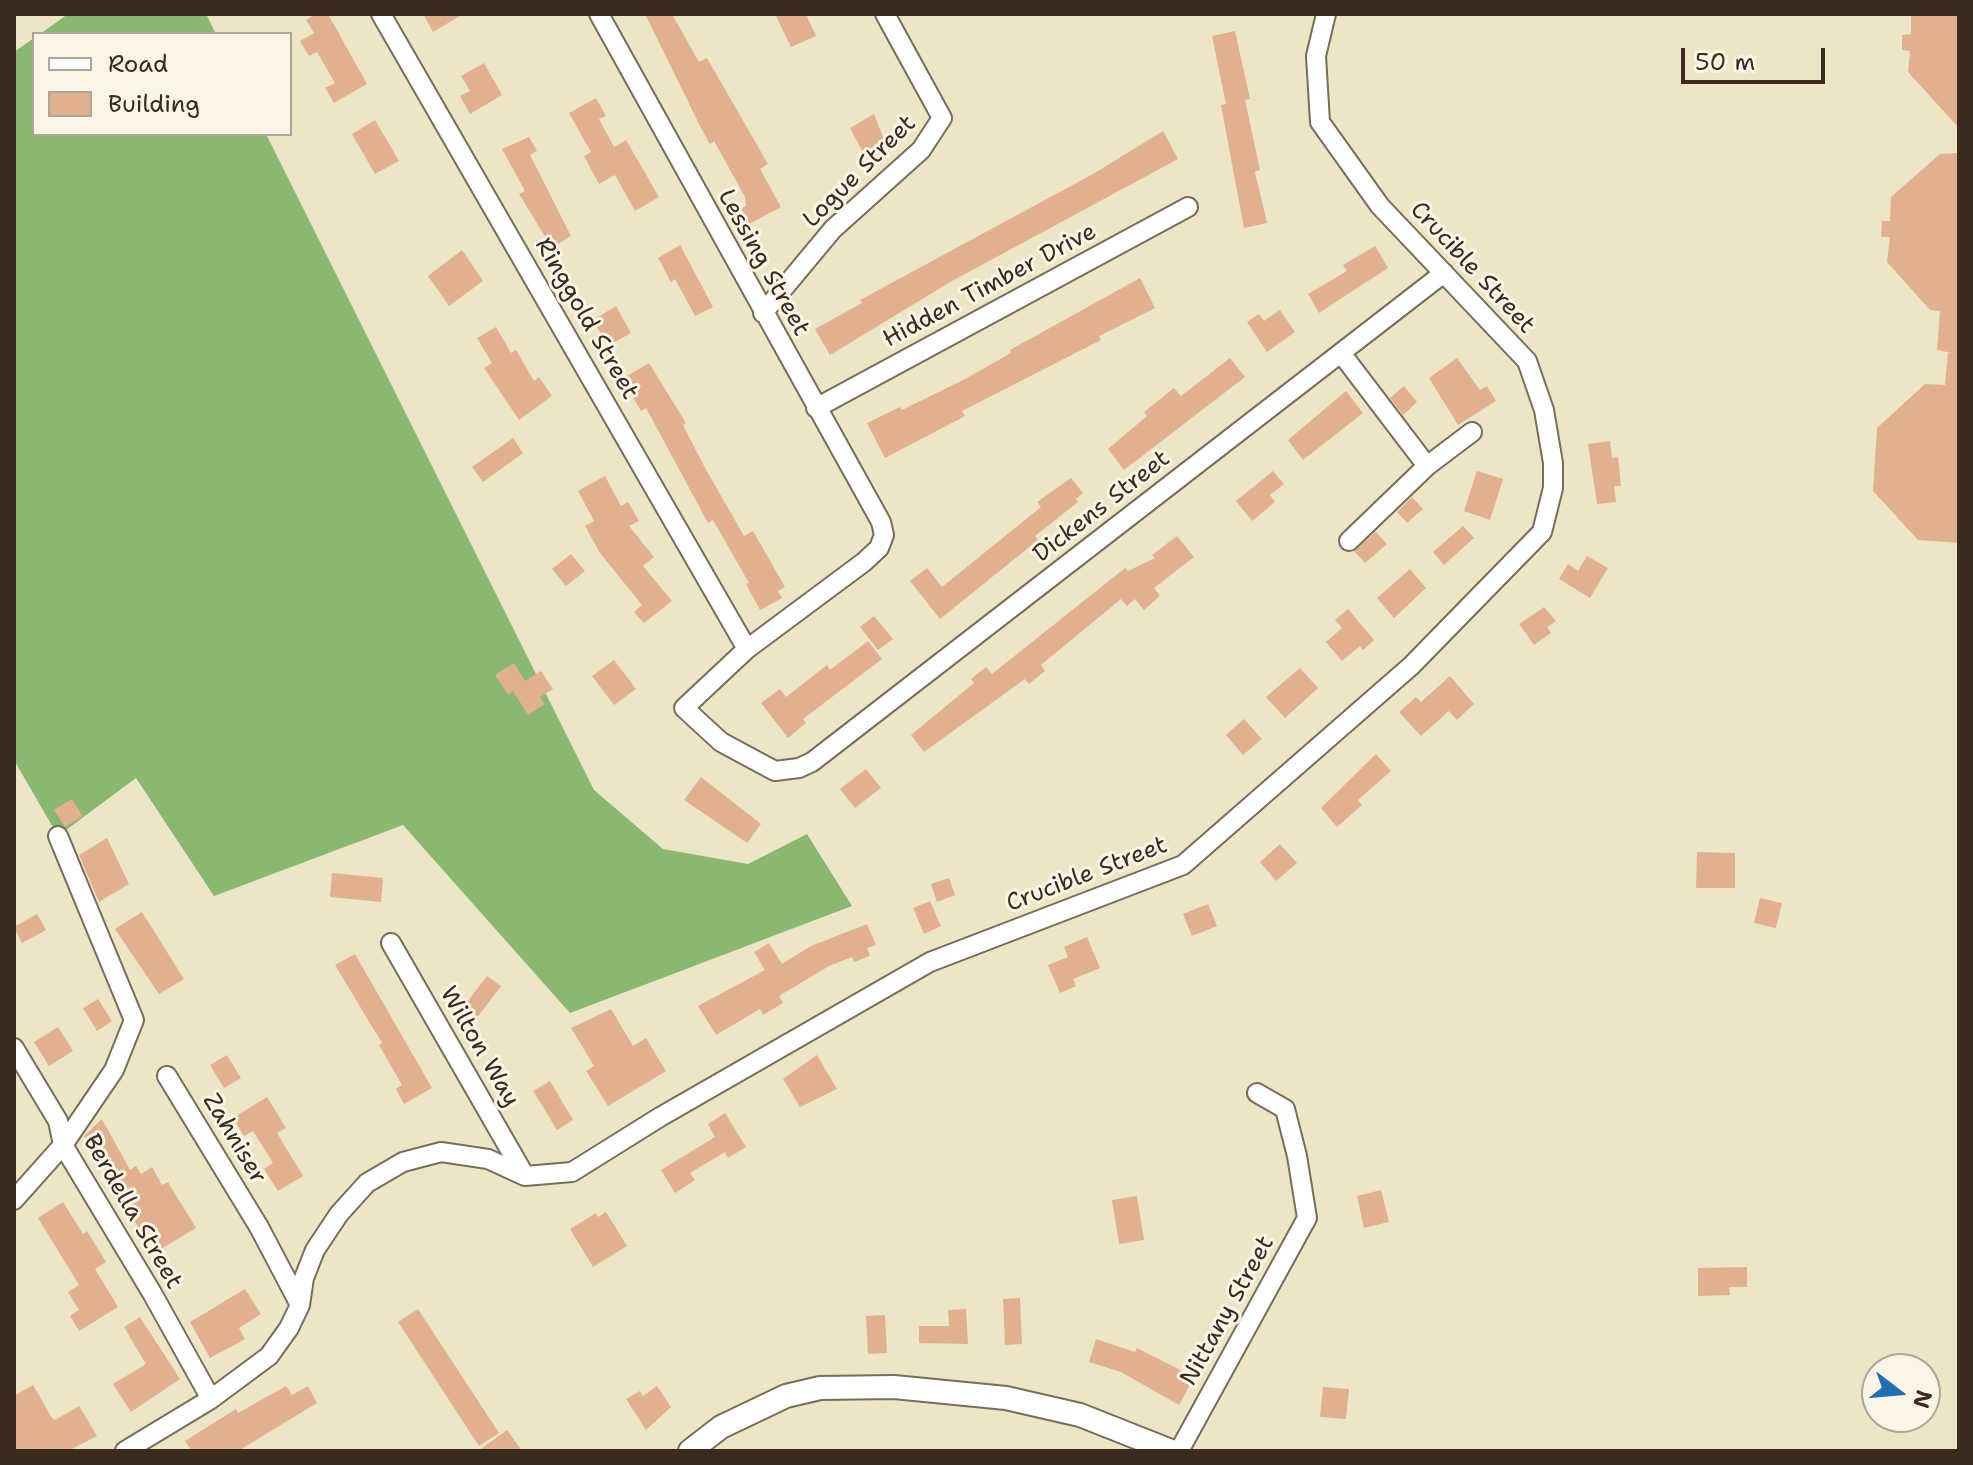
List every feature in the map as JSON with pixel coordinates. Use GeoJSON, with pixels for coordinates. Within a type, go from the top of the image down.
{"type":"FeatureCollection","features":[{"type":"Feature","properties":{"kind":"street","name":"Ringgold Street"},"geometry":{"type":"LineString","coordinates":[[381,14],[747,649]]}},
{"type":"Feature","properties":{"kind":"street","name":"Lessing Street"},"geometry":{"type":"LineString","coordinates":[[599,14],[881,522],[884,535],[879,548],[747,649]]}},
{"type":"Feature","properties":{"kind":"street","name":"Logue Street"},"geometry":{"type":"LineString","coordinates":[[763,313],[833,229],[921,150],[942,118],[885,14]]}},
{"type":"Feature","properties":{"kind":"street","name":"Crucible Street"},"geometry":{"type":"LineString","coordinates":[[125,1451],[211,1399],[269,1356],[289,1328],[300,1305],[304,1278],[315,1250],[339,1214],[367,1183],[403,1162],[441,1152],[488,1159],[525,1176],[572,1172],[660,1117],[930,962],[1183,865],[1411,666],[1542,532],[1553,488],[1544,410],[1527,361],[1380,206],[1320,122],[1316,56],[1326,14]]}},
{"type":"Feature","properties":{"kind":"street","name":"Hidden Timber Drive"},"geometry":{"type":"LineString","coordinates":[[816,408],[1188,207]]}},
{"type":"Feature","properties":{"kind":"street","name":"Dickens Street"},"geometry":{"type":"LineString","coordinates":[[747,649],[684,708],[721,742],[775,771],[812,762],[1444,273]]}},
{"type":"Feature","properties":{"kind":"street"},"geometry":{"type":"LineString","coordinates":[[1341,353],[1427,466]]}},
{"type":"Feature","properties":{"kind":"street"},"geometry":{"type":"LineString","coordinates":[[1349,541],[1427,466],[1472,432]]}},
{"type":"Feature","properties":{"kind":"street"},"geometry":{"type":"LineString","coordinates":[[14,1200],[63,1145],[114,1070],[134,1020],[58,836]]}},
{"type":"Feature","properties":{"kind":"street","name":"Wilton Way"},"geometry":{"type":"LineString","coordinates":[[391,943],[525,1176]]}},
{"type":"Feature","properties":{"kind":"street","name":"Berdella Street"},"geometry":{"type":"LineString","coordinates":[[14,1048],[58,1121],[63,1145],[211,1399]]}},
{"type":"Feature","properties":{"kind":"street","name":"Zahniser"},"geometry":{"type":"LineString","coordinates":[[167,1076],[259,1227],[300,1305]]}},
{"type":"Feature","properties":{"kind":"street","name":"Nittany Street"},"geometry":{"type":"LineString","coordinates":[[1179,1451],[1307,1218],[1297,1156],[1285,1109],[1257,1093]]}},
{"type":"Feature","properties":{"kind":"street"},"geometry":{"type":"LineString","coordinates":[[690,1451],[721,1427],[786,1396],[820,1388],[894,1387],[947,1390],[1021,1401],[1080,1415],[1171,1451]]}},
{"type":"Feature","properties":{"kind":"green space"},"geometry":{"type":"Polygon","coordinates":[[[68,14],[206,14],[215,32],[43,32],[68,14]]]}},
{"type":"Feature","properties":{"kind":"green space"},"geometry":{"type":"Polygon","coordinates":[[[32,39],[32,136],[267,136],[594,790],[663,849],[748,864],[807,834],[852,906],[570,1013],[403,825],[214,896],[136,778],[58,836],[14,760],[14,52],[32,39]]]}},
{"type":"Feature","properties":{"kind":"building"},"geometry":{"type":"Polygon","coordinates":[[[316,14],[328,14],[367,84],[334,103],[325,88],[335,83],[317,52],[309,56],[300,41],[314,33],[306,20],[316,14]]]}},
{"type":"Feature","properties":{"kind":"building"},"geometry":{"type":"Polygon","coordinates":[[[423,14],[463,14],[433,32],[423,14]]]}},
{"type":"Feature","properties":{"kind":"building"},"geometry":{"type":"Polygon","coordinates":[[[645,14],[672,14],[699,62],[707,58],[768,164],[760,169],[781,207],[749,224],[741,209],[746,206],[745,197],[714,141],[710,144],[702,130],[645,14]]]}},
{"type":"Feature","properties":{"kind":"building"},"geometry":{"type":"Polygon","coordinates":[[[775,14],[806,14],[816,36],[791,47],[775,14]]]}},
{"type":"Feature","properties":{"kind":"building"},"geometry":{"type":"Polygon","coordinates":[[[1911,14],[1959,14],[1959,128],[1908,72],[1910,51],[1902,50],[1902,35],[1911,34],[1911,14]]]}},
{"type":"Feature","properties":{"kind":"building"},"geometry":{"type":"Polygon","coordinates":[[[1235,31],[1250,99],[1245,100],[1260,170],[1255,172],[1267,223],[1244,228],[1221,105],[1226,104],[1212,36],[1235,31]]]}},
{"type":"Feature","properties":{"kind":"building"},"geometry":{"type":"Polygon","coordinates":[[[484,63],[502,95],[470,114],[460,96],[470,91],[461,76],[484,63]]]}},
{"type":"Feature","properties":{"kind":"building"},"geometry":{"type":"Polygon","coordinates":[[[596,98],[606,116],[599,119],[614,147],[626,140],[659,197],[635,211],[615,175],[599,184],[584,156],[591,152],[569,113],[596,98]]]}},
{"type":"Feature","properties":{"kind":"building"},"geometry":{"type":"Polygon","coordinates":[[[874,114],[885,142],[864,154],[850,128],[874,114]]]}},
{"type":"Feature","properties":{"kind":"building"},"geometry":{"type":"Polygon","coordinates":[[[375,120],[399,161],[375,174],[352,134],[375,120]]]}},
{"type":"Feature","properties":{"kind":"building"},"geometry":{"type":"Polygon","coordinates":[[[1163,131],[1178,159],[952,281],[830,355],[815,329],[862,303],[860,300],[1093,174],[1163,131]]]}},
{"type":"Feature","properties":{"kind":"building"},"geometry":{"type":"Polygon","coordinates":[[[529,137],[537,151],[530,155],[571,236],[552,248],[519,194],[525,191],[502,149],[529,137]]]}},
{"type":"Feature","properties":{"kind":"building"},"geometry":{"type":"Polygon","coordinates":[[[1959,153],[1959,543],[1918,540],[1873,491],[1877,428],[1925,384],[1945,385],[1948,353],[1952,353],[1937,350],[1940,311],[1930,310],[1887,262],[1890,237],[1881,237],[1882,221],[1890,221],[1891,197],[1940,154],[1959,153]]]}},
{"type":"Feature","properties":{"kind":"building"},"geometry":{"type":"Polygon","coordinates":[[[680,245],[713,307],[695,316],[675,279],[671,282],[658,258],[680,245]]]}},
{"type":"Feature","properties":{"kind":"building"},"geometry":{"type":"Polygon","coordinates":[[[1375,246],[1388,268],[1319,313],[1308,294],[1347,271],[1343,265],[1375,246]]]}},
{"type":"Feature","properties":{"kind":"building"},"geometry":{"type":"Polygon","coordinates":[[[462,250],[483,281],[449,306],[428,276],[462,250]]]}},
{"type":"Feature","properties":{"kind":"building"},"geometry":{"type":"Polygon","coordinates":[[[1140,278],[1155,308],[1099,336],[1101,340],[962,411],[965,416],[885,458],[867,423],[900,407],[902,410],[965,379],[1011,353],[1010,350],[1140,278]]]}},
{"type":"Feature","properties":{"kind":"building"},"geometry":{"type":"Polygon","coordinates":[[[616,306],[631,333],[608,346],[593,320],[616,306]]]}},
{"type":"Feature","properties":{"kind":"building"},"geometry":{"type":"Polygon","coordinates":[[[1280,310],[1295,332],[1267,352],[1247,322],[1259,314],[1264,321],[1280,310]]]}},
{"type":"Feature","properties":{"kind":"building"},"geometry":{"type":"Polygon","coordinates":[[[496,327],[511,353],[516,350],[534,381],[539,377],[552,396],[519,420],[484,368],[492,363],[477,338],[496,327]]]}},
{"type":"Feature","properties":{"kind":"building"},"geometry":{"type":"Polygon","coordinates":[[[1230,358],[1245,377],[1124,470],[1108,449],[1147,416],[1144,412],[1174,388],[1181,396],[1230,358]]]}},
{"type":"Feature","properties":{"kind":"building"},"geometry":{"type":"Polygon","coordinates":[[[1457,358],[1480,390],[1487,386],[1496,401],[1458,425],[1429,378],[1457,358]]]}},
{"type":"Feature","properties":{"kind":"building"},"geometry":{"type":"Polygon","coordinates":[[[649,363],[686,423],[683,425],[704,466],[744,536],[753,531],[785,587],[778,591],[782,598],[760,610],[746,584],[749,583],[713,520],[708,523],[646,408],[641,411],[622,379],[649,363]]]}},
{"type":"Feature","properties":{"kind":"building"},"geometry":{"type":"Polygon","coordinates":[[[1404,386],[1417,402],[1403,415],[1390,398],[1404,386]]]}},
{"type":"Feature","properties":{"kind":"building"},"geometry":{"type":"Polygon","coordinates":[[[1346,391],[1363,413],[1303,460],[1288,440],[1346,391]]]}},
{"type":"Feature","properties":{"kind":"building"},"geometry":{"type":"Polygon","coordinates":[[[513,438],[523,453],[483,482],[472,467],[513,438]]]}},
{"type":"Feature","properties":{"kind":"building"},"geometry":{"type":"Polygon","coordinates":[[[1610,441],[1612,458],[1618,457],[1621,486],[1614,486],[1616,502],[1597,504],[1588,444],[1610,441]]]}},
{"type":"Feature","properties":{"kind":"building"},"geometry":{"type":"Polygon","coordinates":[[[1273,471],[1284,484],[1270,495],[1275,502],[1252,521],[1236,501],[1273,471]]]}},
{"type":"Feature","properties":{"kind":"building"},"geometry":{"type":"Polygon","coordinates":[[[1477,471],[1503,479],[1490,520],[1464,511],[1477,471]]]}},
{"type":"Feature","properties":{"kind":"building"},"geometry":{"type":"Polygon","coordinates":[[[605,476],[621,506],[628,502],[639,521],[629,526],[654,557],[643,566],[672,601],[644,623],[634,612],[642,605],[600,553],[585,526],[594,521],[578,491],[605,476]]]}},
{"type":"Feature","properties":{"kind":"building"},"geometry":{"type":"Polygon","coordinates":[[[1071,478],[1083,493],[1076,499],[1078,502],[1035,536],[1038,540],[940,619],[910,581],[927,568],[942,587],[1041,507],[1037,502],[1071,478]]]}},
{"type":"Feature","properties":{"kind":"building"},"geometry":{"type":"Polygon","coordinates":[[[1412,497],[1423,509],[1407,523],[1397,512],[1412,497]]]}},
{"type":"Feature","properties":{"kind":"building"},"geometry":{"type":"Polygon","coordinates":[[[1463,526],[1474,538],[1444,565],[1433,552],[1463,526]]]}},
{"type":"Feature","properties":{"kind":"building"},"geometry":{"type":"Polygon","coordinates":[[[1376,532],[1387,544],[1365,563],[1354,551],[1376,532]]]}},
{"type":"Feature","properties":{"kind":"building"},"geometry":{"type":"Polygon","coordinates":[[[1177,536],[1194,557],[1154,588],[1160,596],[1144,610],[1135,599],[1127,606],[1121,599],[1041,665],[1045,671],[1029,684],[1025,679],[924,752],[911,735],[974,683],[971,679],[986,667],[992,674],[1125,568],[1128,571],[1155,558],[1152,555],[1177,536]]]}},
{"type":"Feature","properties":{"kind":"building"},"geometry":{"type":"Polygon","coordinates":[[[571,554],[585,571],[566,586],[552,569],[571,554]]]}},
{"type":"Feature","properties":{"kind":"building"},"geometry":{"type":"Polygon","coordinates":[[[1587,556],[1608,568],[1590,598],[1559,579],[1568,564],[1578,571],[1587,556]]]}},
{"type":"Feature","properties":{"kind":"building"},"geometry":{"type":"Polygon","coordinates":[[[1410,569],[1426,588],[1394,618],[1377,598],[1410,569]]]}},
{"type":"Feature","properties":{"kind":"building"},"geometry":{"type":"Polygon","coordinates":[[[1544,607],[1556,621],[1547,627],[1551,633],[1534,645],[1519,624],[1544,607]]]}},
{"type":"Feature","properties":{"kind":"building"},"geometry":{"type":"Polygon","coordinates":[[[1348,609],[1374,640],[1363,650],[1360,646],[1342,661],[1326,642],[1342,628],[1335,620],[1348,609]]]}},
{"type":"Feature","properties":{"kind":"building"},"geometry":{"type":"Polygon","coordinates":[[[874,616],[893,639],[878,650],[860,627],[874,616]]]}},
{"type":"Feature","properties":{"kind":"building"},"geometry":{"type":"Polygon","coordinates":[[[868,641],[882,659],[803,719],[806,723],[788,738],[761,703],[780,689],[786,697],[827,665],[830,670],[868,641]]]}},
{"type":"Feature","properties":{"kind":"building"},"geometry":{"type":"Polygon","coordinates":[[[614,660],[636,689],[614,705],[592,676],[614,660]]]}},
{"type":"Feature","properties":{"kind":"building"},"geometry":{"type":"Polygon","coordinates":[[[514,663],[525,681],[541,671],[553,689],[540,697],[545,704],[528,715],[513,691],[508,695],[495,675],[514,663]]]}},
{"type":"Feature","properties":{"kind":"building"},"geometry":{"type":"Polygon","coordinates":[[[1300,668],[1318,688],[1285,718],[1266,697],[1300,668]]]}},
{"type":"Feature","properties":{"kind":"building"},"geometry":{"type":"Polygon","coordinates":[[[1450,676],[1474,704],[1457,720],[1449,711],[1421,736],[1399,712],[1416,697],[1421,702],[1450,676]]]}},
{"type":"Feature","properties":{"kind":"building"},"geometry":{"type":"Polygon","coordinates":[[[1244,719],[1262,739],[1243,755],[1226,735],[1244,719]]]}},
{"type":"Feature","properties":{"kind":"building"},"geometry":{"type":"Polygon","coordinates":[[[1376,754],[1391,771],[1358,800],[1362,805],[1337,827],[1321,808],[1376,754]]]}},
{"type":"Feature","properties":{"kind":"building"},"geometry":{"type":"Polygon","coordinates":[[[866,769],[881,788],[855,808],[840,789],[866,769]]]}},
{"type":"Feature","properties":{"kind":"building"},"geometry":{"type":"Polygon","coordinates":[[[701,777],[761,824],[747,843],[684,800],[701,777]]]}},
{"type":"Feature","properties":{"kind":"building"},"geometry":{"type":"Polygon","coordinates":[[[72,799],[83,816],[65,827],[54,810],[72,799]]]}},
{"type":"Feature","properties":{"kind":"building"},"geometry":{"type":"Polygon","coordinates":[[[107,838],[129,884],[99,902],[79,855],[107,838]]]}},
{"type":"Feature","properties":{"kind":"building"},"geometry":{"type":"Polygon","coordinates":[[[1280,844],[1297,863],[1276,881],[1260,862],[1280,844]]]}},
{"type":"Feature","properties":{"kind":"building"},"geometry":{"type":"Polygon","coordinates":[[[1697,852],[1735,853],[1735,888],[1696,888],[1697,852]]]}},
{"type":"Feature","properties":{"kind":"building"},"geometry":{"type":"Polygon","coordinates":[[[332,873],[383,878],[381,902],[330,897],[332,873]]]}},
{"type":"Feature","properties":{"kind":"building"},"geometry":{"type":"Polygon","coordinates":[[[949,878],[955,895],[937,902],[931,884],[949,878]]]}},
{"type":"Feature","properties":{"kind":"building"},"geometry":{"type":"Polygon","coordinates":[[[1760,898],[1782,903],[1776,928],[1754,923],[1760,898]]]}},
{"type":"Feature","properties":{"kind":"building"},"geometry":{"type":"Polygon","coordinates":[[[930,901],[941,926],[924,934],[913,908],[930,901]]]}},
{"type":"Feature","properties":{"kind":"building"},"geometry":{"type":"Polygon","coordinates":[[[1208,904],[1217,926],[1192,936],[1183,914],[1208,904]]]}},
{"type":"Feature","properties":{"kind":"building"},"geometry":{"type":"Polygon","coordinates":[[[142,912],[184,979],[159,994],[115,929],[142,912]]]}},
{"type":"Feature","properties":{"kind":"building"},"geometry":{"type":"Polygon","coordinates":[[[37,914],[46,930],[22,943],[14,927],[37,914]]]}},
{"type":"Feature","properties":{"kind":"building"},"geometry":{"type":"Polygon","coordinates":[[[867,924],[876,945],[867,948],[870,956],[854,962],[852,957],[829,966],[779,996],[783,1003],[763,1015],[760,1009],[716,1035],[698,1006],[765,970],[754,952],[769,943],[782,964],[811,946],[867,924]]]}},
{"type":"Feature","properties":{"kind":"building"},"geometry":{"type":"Polygon","coordinates":[[[1087,937],[1100,968],[1073,979],[1076,986],[1060,993],[1048,965],[1068,957],[1064,947],[1087,937]]]}},
{"type":"Feature","properties":{"kind":"building"},"geometry":{"type":"Polygon","coordinates":[[[355,954],[432,1088],[404,1104],[396,1089],[402,1085],[379,1045],[382,1043],[335,965],[355,954]]]}},
{"type":"Feature","properties":{"kind":"building"},"geometry":{"type":"Polygon","coordinates":[[[487,976],[501,986],[476,1019],[462,1009],[487,976]]]}},
{"type":"Feature","properties":{"kind":"building"},"geometry":{"type":"Polygon","coordinates":[[[98,999],[112,1021],[97,1031],[83,1008],[98,999]]]}},
{"type":"Feature","properties":{"kind":"building"},"geometry":{"type":"Polygon","coordinates":[[[611,1009],[633,1046],[646,1038],[666,1071],[608,1106],[586,1071],[594,1066],[571,1028],[611,1009]]]}},
{"type":"Feature","properties":{"kind":"building"},"geometry":{"type":"Polygon","coordinates":[[[58,1027],[73,1051],[49,1066],[34,1042],[58,1027]]]}},
{"type":"Feature","properties":{"kind":"building"},"geometry":{"type":"Polygon","coordinates":[[[227,1055],[241,1078],[224,1088],[210,1065],[227,1055]]]}},
{"type":"Feature","properties":{"kind":"building"},"geometry":{"type":"Polygon","coordinates":[[[817,1055],[837,1089],[800,1107],[783,1079],[817,1055]]]}},
{"type":"Feature","properties":{"kind":"building"},"geometry":{"type":"Polygon","coordinates":[[[550,1081],[573,1120],[557,1130],[533,1091],[550,1081]]]}},
{"type":"Feature","properties":{"kind":"building"},"geometry":{"type":"Polygon","coordinates":[[[267,1097],[286,1128],[277,1133],[303,1176],[278,1191],[264,1169],[273,1163],[253,1131],[244,1136],[233,1118],[267,1097]]]}},
{"type":"Feature","properties":{"kind":"building"},"geometry":{"type":"Polygon","coordinates":[[[725,1113],[746,1147],[728,1158],[725,1152],[690,1173],[695,1180],[675,1193],[661,1170],[715,1137],[708,1124],[725,1113]]]}},
{"type":"Feature","properties":{"kind":"building"},"geometry":{"type":"Polygon","coordinates":[[[102,1119],[130,1170],[136,1166],[141,1174],[152,1167],[162,1185],[168,1182],[196,1228],[161,1249],[150,1231],[143,1235],[84,1136],[102,1119]]]}},
{"type":"Feature","properties":{"kind":"building"},"geometry":{"type":"Polygon","coordinates":[[[1381,1190],[1389,1222],[1364,1228],[1357,1196],[1381,1190]]]}},
{"type":"Feature","properties":{"kind":"building"},"geometry":{"type":"Polygon","coordinates":[[[1137,1196],[1144,1240],[1119,1244],[1112,1200],[1137,1196]]]}},
{"type":"Feature","properties":{"kind":"building"},"geometry":{"type":"Polygon","coordinates":[[[63,1202],[83,1234],[87,1231],[106,1262],[95,1269],[118,1307],[79,1331],[70,1316],[79,1310],[68,1292],[79,1285],[38,1218],[63,1202]]]}},
{"type":"Feature","properties":{"kind":"building"},"geometry":{"type":"Polygon","coordinates":[[[606,1212],[627,1246],[593,1267],[570,1229],[596,1213],[598,1217],[606,1212]]]}},
{"type":"Feature","properties":{"kind":"building"},"geometry":{"type":"Polygon","coordinates":[[[1747,1267],[1747,1287],[1729,1287],[1730,1295],[1698,1296],[1698,1268],[1747,1267]]]}},
{"type":"Feature","properties":{"kind":"building"},"geometry":{"type":"Polygon","coordinates":[[[245,1289],[261,1314],[239,1328],[245,1339],[210,1358],[190,1322],[245,1289]]]}},
{"type":"Feature","properties":{"kind":"building"},"geometry":{"type":"Polygon","coordinates":[[[1020,1298],[1022,1344],[1005,1345],[1003,1299],[1020,1298]]]}},
{"type":"Feature","properties":{"kind":"building"},"geometry":{"type":"Polygon","coordinates":[[[418,1309],[499,1433],[479,1446],[398,1322],[418,1309]]]}},
{"type":"Feature","properties":{"kind":"building"},"geometry":{"type":"Polygon","coordinates":[[[966,1309],[968,1344],[919,1343],[919,1326],[949,1326],[948,1310],[966,1309]]]}},
{"type":"Feature","properties":{"kind":"building"},"geometry":{"type":"Polygon","coordinates":[[[885,1315],[887,1353],[868,1354],[866,1316],[885,1315]]]}},
{"type":"Feature","properties":{"kind":"building"},"geometry":{"type":"Polygon","coordinates":[[[140,1317],[180,1379],[131,1412],[113,1384],[146,1364],[124,1327],[140,1317]]]}},
{"type":"Feature","properties":{"kind":"building"},"geometry":{"type":"Polygon","coordinates":[[[1096,1339],[1135,1352],[1137,1348],[1194,1377],[1179,1405],[1121,1372],[1089,1362],[1096,1339]]]}},
{"type":"Feature","properties":{"kind":"building"},"geometry":{"type":"Polygon","coordinates":[[[33,1385],[52,1418],[55,1420],[79,1406],[97,1436],[68,1451],[14,1451],[14,1396],[33,1385]]]}},
{"type":"Feature","properties":{"kind":"building"},"geometry":{"type":"Polygon","coordinates":[[[286,1386],[292,1395],[308,1386],[317,1403],[238,1451],[192,1451],[185,1441],[236,1409],[238,1413],[286,1386]]]}},
{"type":"Feature","properties":{"kind":"building"},"geometry":{"type":"Polygon","coordinates":[[[657,1386],[671,1407],[646,1430],[626,1399],[640,1391],[643,1396],[657,1386]]]}},
{"type":"Feature","properties":{"kind":"building"},"geometry":{"type":"Polygon","coordinates":[[[1323,1387],[1349,1389],[1346,1419],[1320,1417],[1323,1387]]]}},
{"type":"Feature","properties":{"kind":"building"},"geometry":{"type":"Polygon","coordinates":[[[507,1430],[522,1451],[478,1451],[507,1430]]]}}]}
